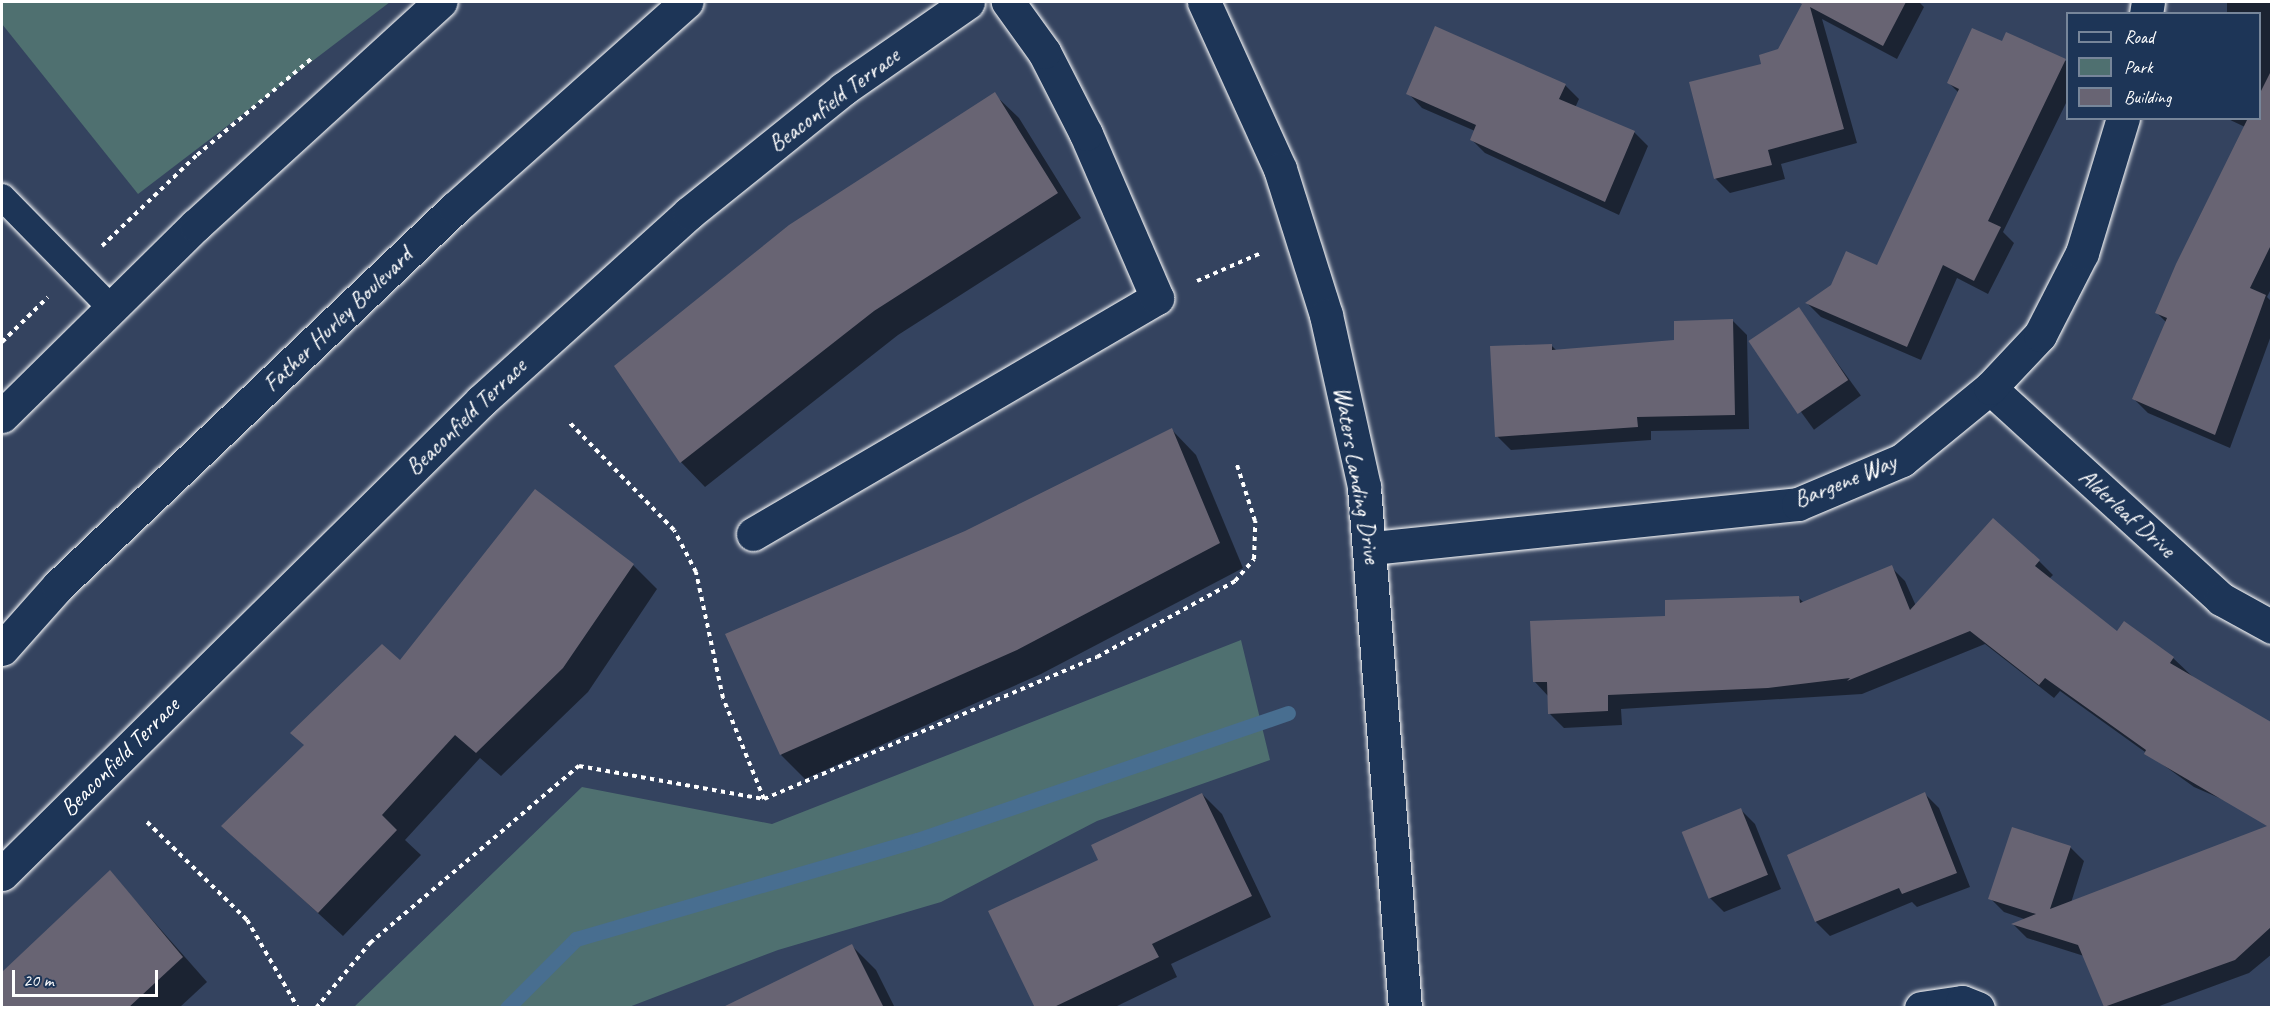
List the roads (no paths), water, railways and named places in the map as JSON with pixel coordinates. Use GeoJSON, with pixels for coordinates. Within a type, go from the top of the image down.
{"type":"FeatureCollection","features":[{"type":"Feature","properties":{"kind":"street"},"geometry":{"type":"LineString","coordinates":[[2,416],[111,308],[440,2]]}},
{"type":"Feature","properties":{"kind":"street","name":"Father Hurley Boulevard"},"geometry":{"type":"LineString","coordinates":[[2,649],[58,586],[455,208],[686,2]]}},
{"type":"Feature","properties":{"kind":"street","name":"Beaconfield Terrace"},"geometry":{"type":"LineString","coordinates":[[2,874],[489,393],[689,213],[843,89],[968,2]]}},
{"type":"Feature","properties":{"kind":"street"},"geometry":{"type":"LineString","coordinates":[[753,534],[1157,298],[1086,134],[1044,52],[1008,2]]}},
{"type":"Feature","properties":{"kind":"street","name":"Waters Landing Drive"},"geometry":{"type":"LineString","coordinates":[[1204,2],[1280,169],[1326,315],[1373,548],[1405,1008]]}},
{"type":"Feature","properties":{"kind":"street","name":"Bargene Way"},"geometry":{"type":"LineString","coordinates":[[1373,548],[1798,504],[1902,460],[1990,388],[2040,335],[2082,253],[2122,120]]}},
{"type":"Feature","properties":{"kind":"street","name":"Alderleaf Drive"},"geometry":{"type":"LineString","coordinates":[[1990,388],[2221,599],[2271,627]]}},
{"type":"Feature","properties":{"kind":"street"},"geometry":{"type":"LineString","coordinates":[[1922,1008],[1962,1002],[1978,1008]]}},
{"type":"Feature","properties":{"kind":"lane"},"geometry":{"type":"LineString","coordinates":[[2,197],[77,270],[111,308]]}},
{"type":"Feature","properties":{"kind":"waterway"},"geometry":{"type":"LineString","coordinates":[[507,1008],[576,939],[917,840],[1288,713]]}}]}
